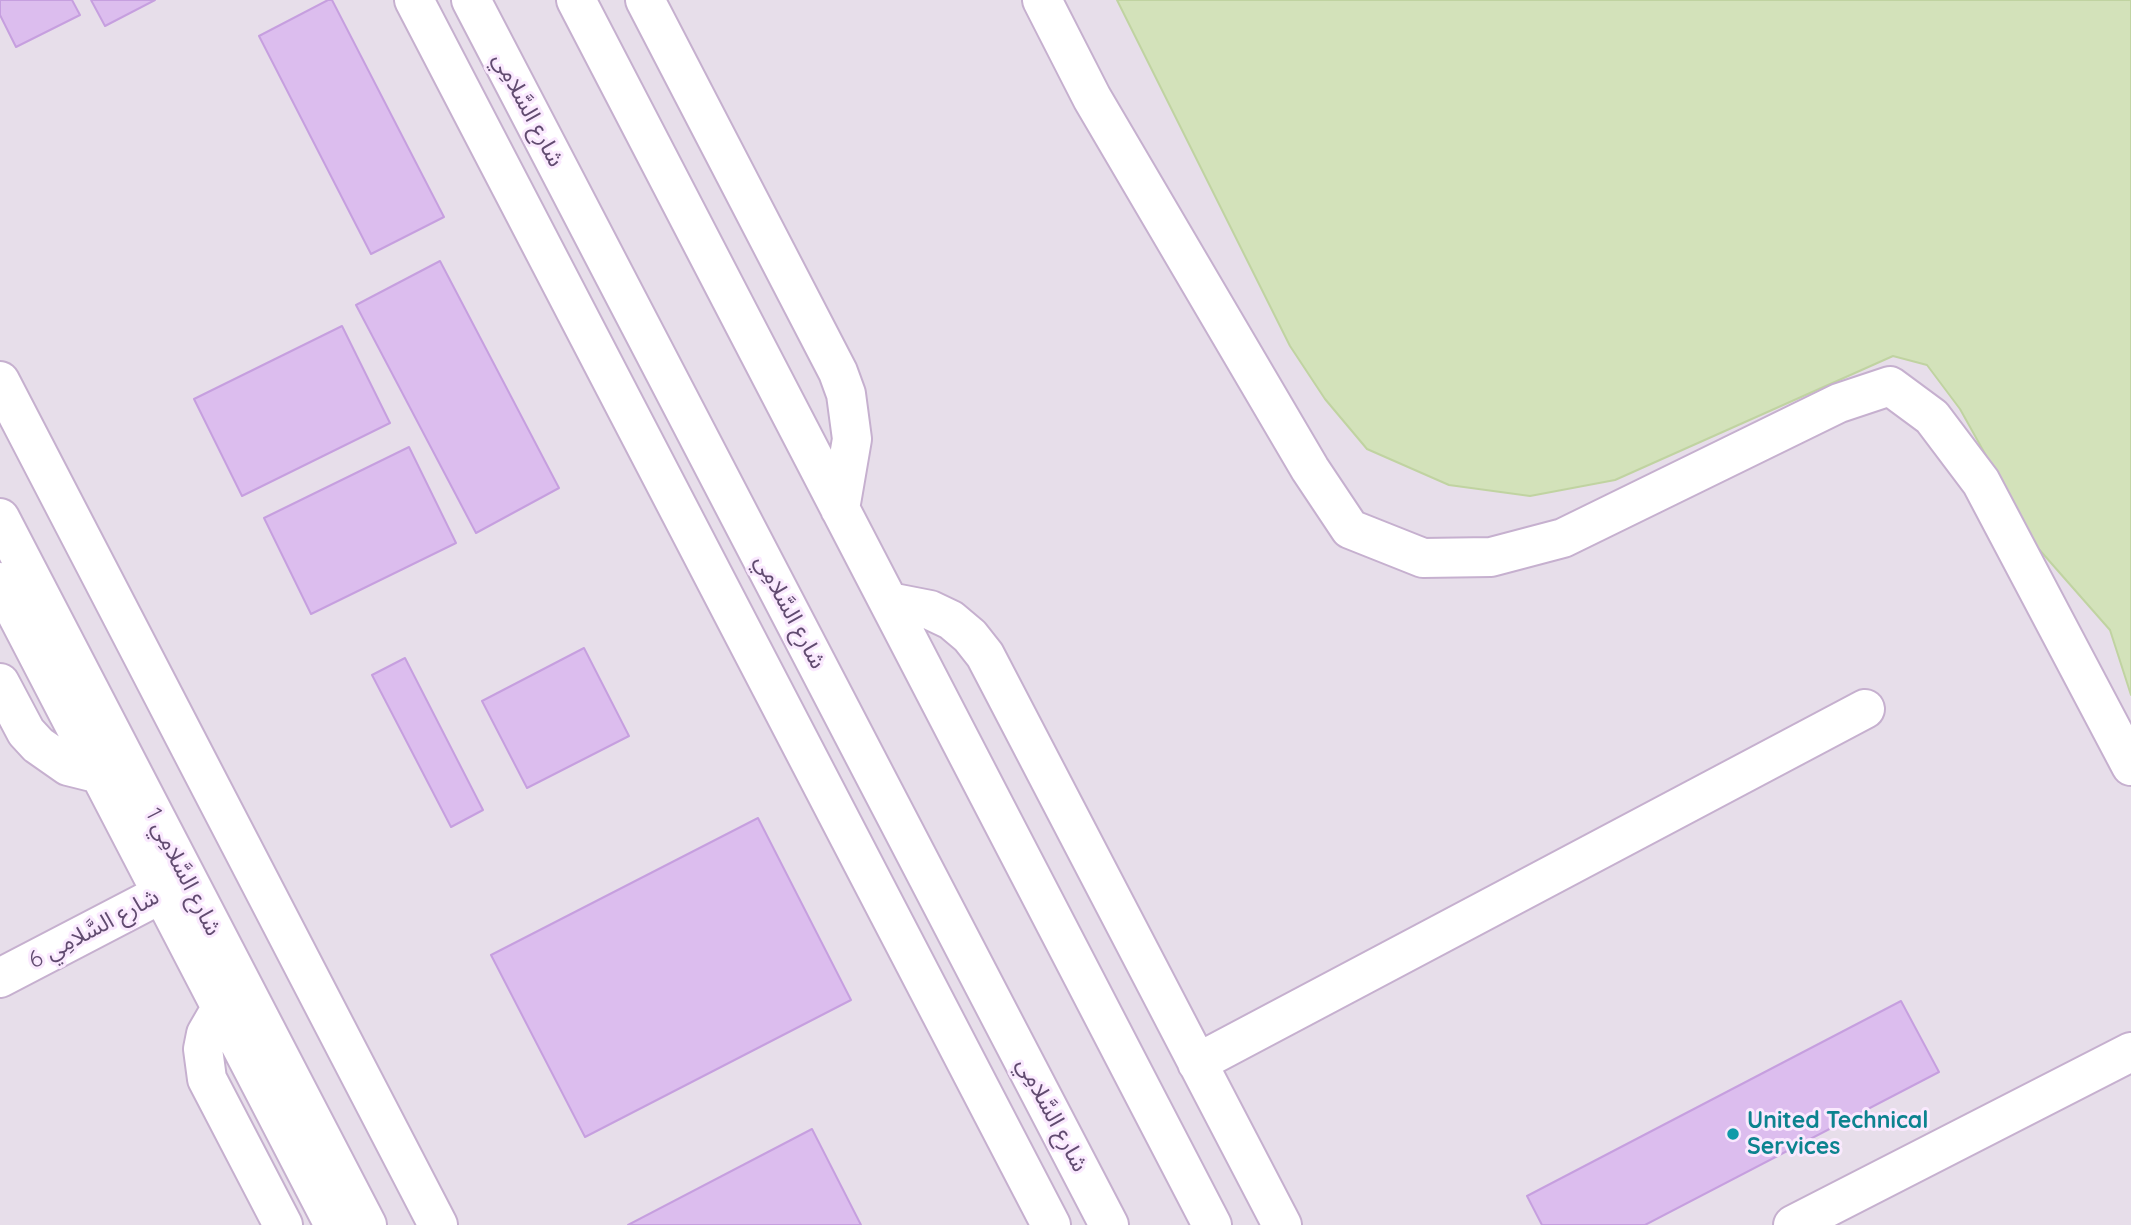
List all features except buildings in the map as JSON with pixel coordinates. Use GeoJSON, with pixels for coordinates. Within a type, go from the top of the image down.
{"type":"FeatureCollection","features":[{"type":"Feature","properties":{"kind":"street"},"geometry":{"type":"LineString","coordinates":[[414,0],[1051,1225]]}},
{"type":"Feature","properties":{"kind":"street","name":"شارع السَّلامِي"},"geometry":{"type":"LineString","coordinates":[[471,0],[1109,1225]]}},
{"type":"Feature","properties":{"kind":"street"},"geometry":{"type":"LineString","coordinates":[[576,0],[1212,1225]]}},
{"type":"Feature","properties":{"kind":"street"},"geometry":{"type":"LineString","coordinates":[[645,0],[846,394],[852,439],[840,509]]}},
{"type":"Feature","properties":{"kind":"street"},"geometry":{"type":"LineString","coordinates":[[1042,0],[1092,98],[1310,469],[1350,529],[1423,558],[1491,556],[1563,538],[1839,403],[1890,386],[1932,417],[1981,482],[2131,766]]}},
{"type":"Feature","properties":{"kind":"street"},"geometry":{"type":"LineString","coordinates":[[0,381],[438,1225]]}},
{"type":"Feature","properties":{"kind":"street","name":"شارع السَّلامِي 1"},"geometry":{"type":"LineString","coordinates":[[0,518],[175,887],[221,1008],[334,1225]]}},
{"type":"Feature","properties":{"kind":"street","name":"شارع السَّلامِي 1"},"geometry":{"type":"LineString","coordinates":[[0,582],[100,774],[175,887],[367,1225]]}},
{"type":"Feature","properties":{"kind":"street"},"geometry":{"type":"LineString","coordinates":[[889,602],[930,610],[951,620],[970,636],[985,655],[1282,1225]]}},
{"type":"Feature","properties":{"kind":"street"},"geometry":{"type":"LineString","coordinates":[[0,683],[26,732],[38,745],[68,766],[100,774]]}},
{"type":"Feature","properties":{"kind":"street"},"geometry":{"type":"LineString","coordinates":[[1197,1063],[1865,709]]}},
{"type":"Feature","properties":{"kind":"street","name":"شارع السَّلامِي 6"},"geometry":{"type":"LineString","coordinates":[[0,978],[175,887]]}},
{"type":"Feature","properties":{"kind":"street"},"geometry":{"type":"LineString","coordinates":[[221,1008],[206,1034],[203,1049],[207,1079],[283,1225]]}},
{"type":"Feature","properties":{"kind":"street"},"geometry":{"type":"LineString","coordinates":[[1793,1225],[2131,1052]]}},
{"type":"Feature","properties":{"kind":"shaded area"},"geometry":{"type":"Polygon","coordinates":[[[0,0],[1117,0],[1290,346],[1325,399],[1367,449],[1530,496],[1615,480],[1893,356],[1927,365],[1960,409],[2037,547],[2110,630],[2131,695],[2131,1225],[0,1225],[0,0]]]}},
{"type":"Feature","properties":{"kind":"shaded area"},"geometry":{"type":"Polygon","coordinates":[[[1117,0],[2131,0],[2131,695],[2110,630],[2037,547],[1960,409],[1927,365],[1893,356],[1615,480],[1530,496],[1449,485],[1367,449],[1325,399],[1290,346],[1117,0]]]}},
{"type":"Feature","properties":{"kind":"place","name":"United Technical Services"},"geometry":{"type":"Point","coordinates":[1733,1134]}}]}
